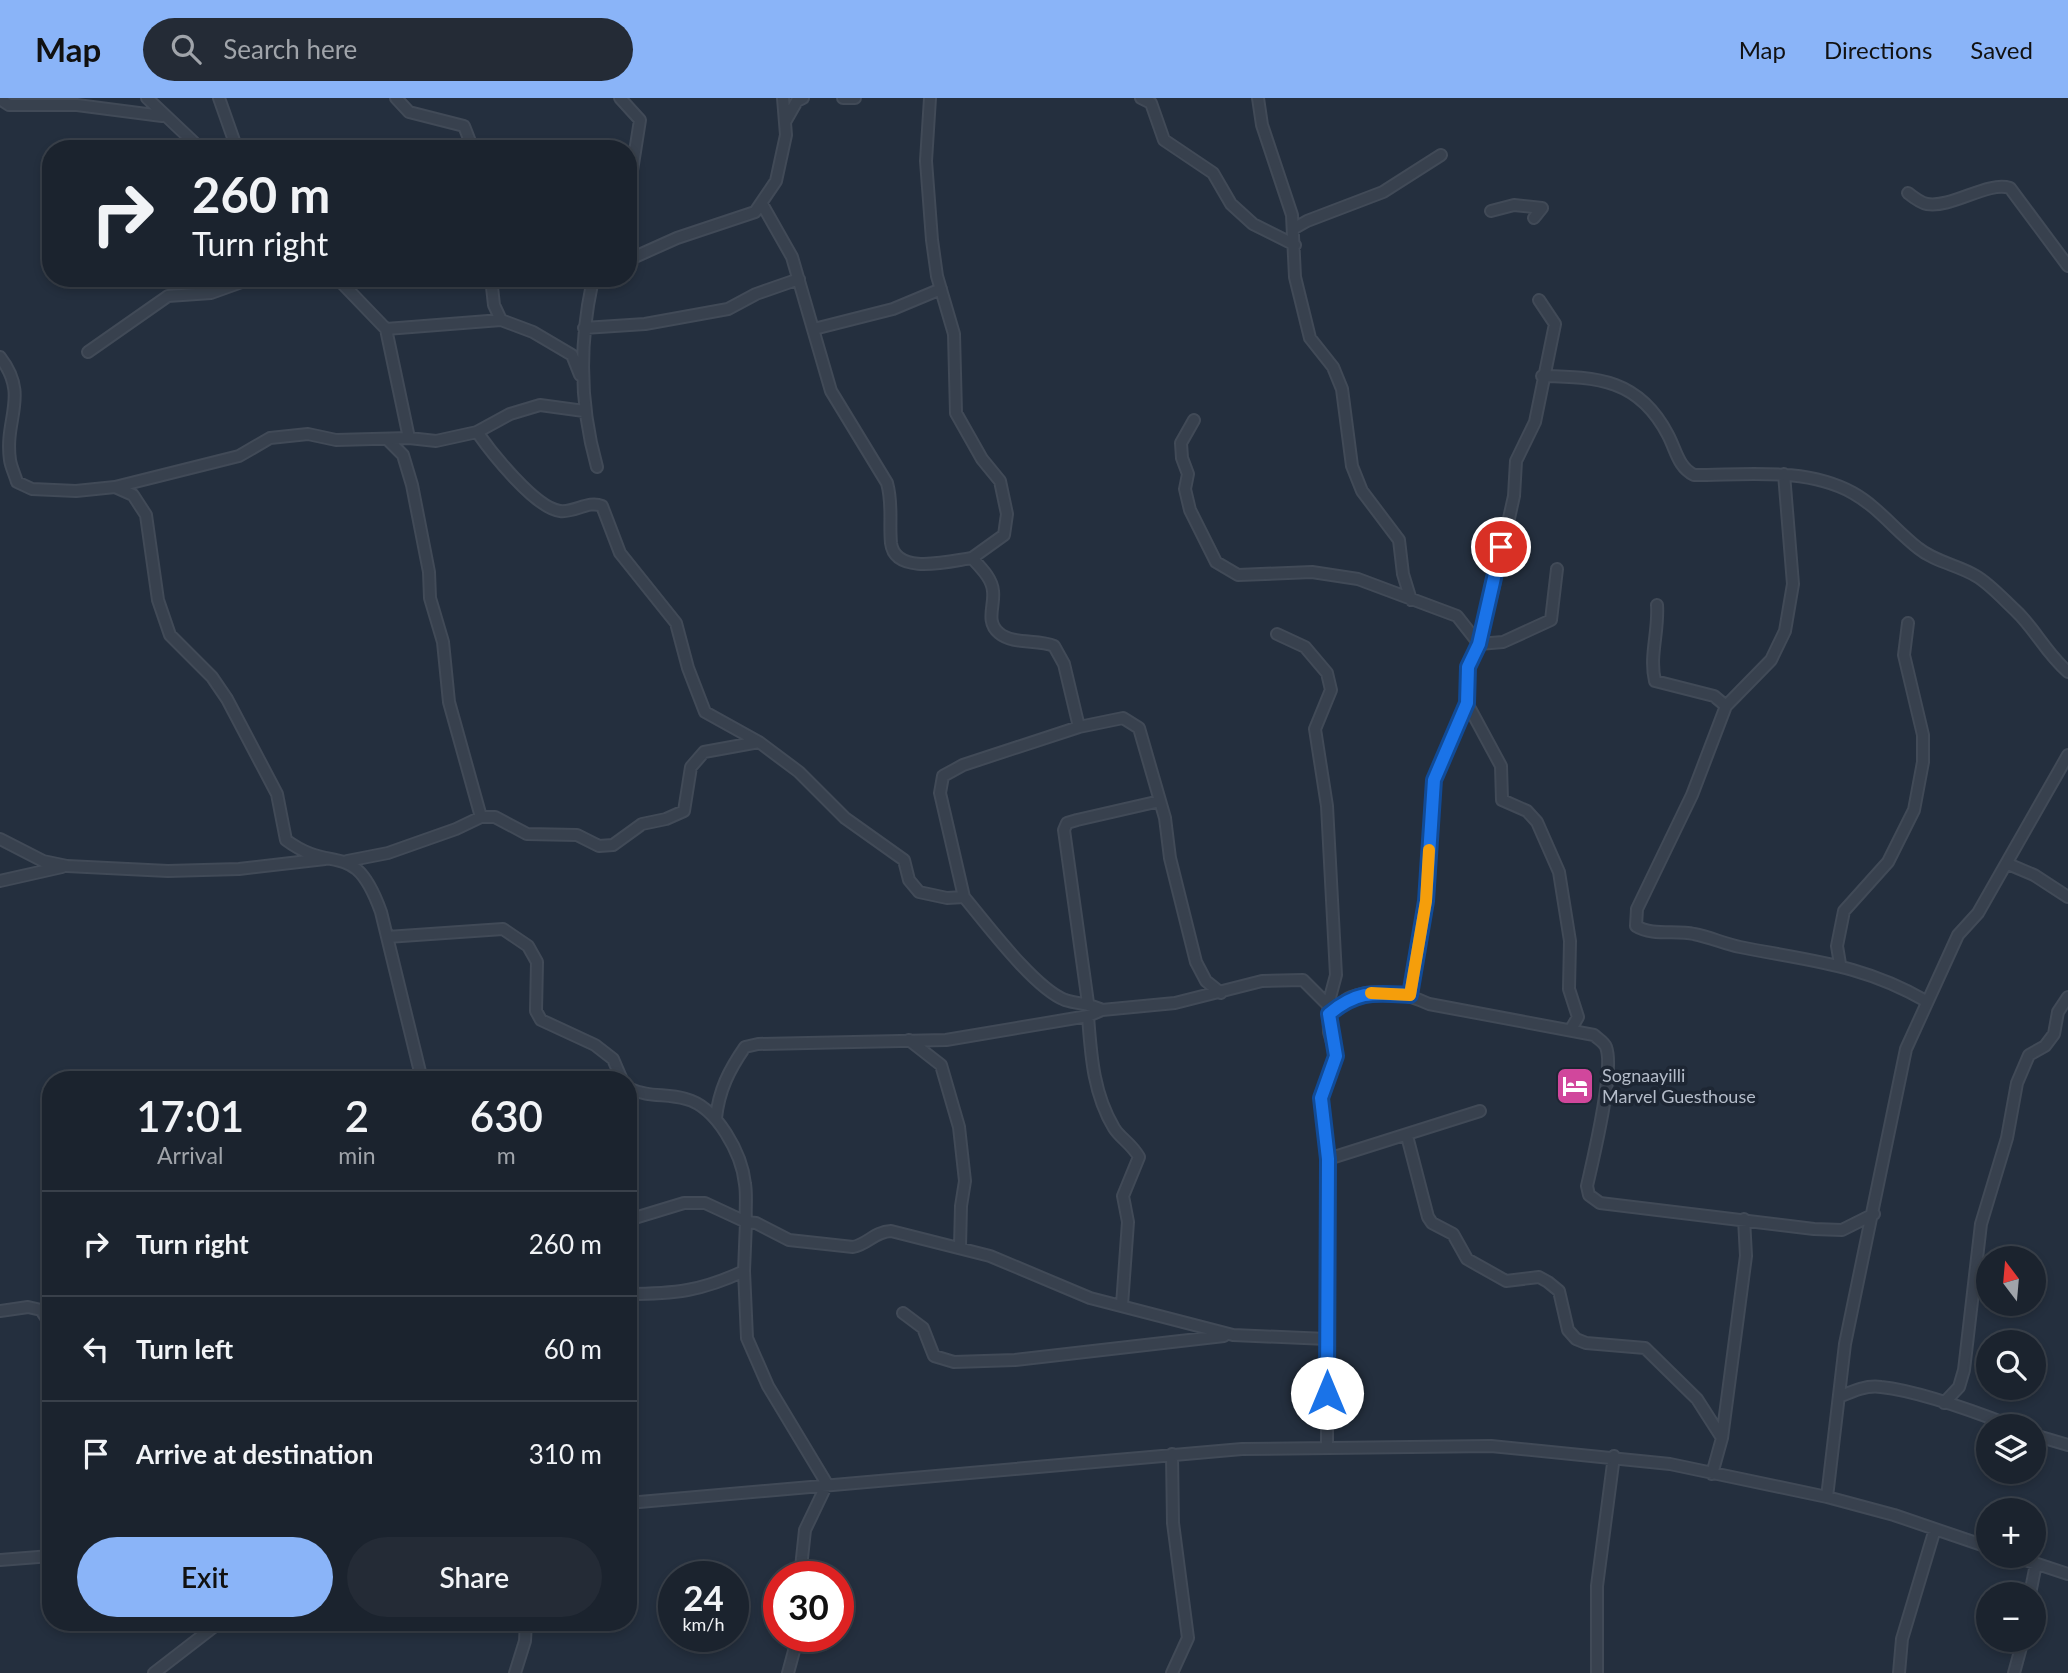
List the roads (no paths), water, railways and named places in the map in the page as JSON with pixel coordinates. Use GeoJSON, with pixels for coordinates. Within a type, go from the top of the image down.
{"type":"FeatureCollection","features":[{"type":"Feature","properties":{"kind":"street"},"geometry":{"type":"LineString","coordinates":[[147,98],[162,116],[190,140]]}},
{"type":"Feature","properties":{"kind":"street"},"geometry":{"type":"LineString","coordinates":[[219,98],[234,140]]}},
{"type":"Feature","properties":{"kind":"street"},"geometry":{"type":"LineString","coordinates":[[396,98],[409,112],[464,126],[469,140]]}},
{"type":"Feature","properties":{"kind":"street"},"geometry":{"type":"LineString","coordinates":[[620,98],[640,120],[637,140]]}},
{"type":"Feature","properties":{"kind":"street"},"geometry":{"type":"LineString","coordinates":[[637,256],[677,238],[755,212],[776,181],[786,135],[783,98]]}},
{"type":"Feature","properties":{"kind":"street"},"geometry":{"type":"LineString","coordinates":[[785,122],[797,101],[803,98]]}},
{"type":"Feature","properties":{"kind":"street"},"geometry":{"type":"LineString","coordinates":[[843,98],[855,98]]}},
{"type":"Feature","properties":{"kind":"street"},"geometry":{"type":"LineString","coordinates":[[762,204],[783,237],[799,279],[831,391],[887,483],[891,496],[891,545],[896,557],[906,563],[972,558],[1004,535],[1007,514],[1000,481],[982,459],[956,412],[955,344],[932,240],[926,161],[930,98]]}},
{"type":"Feature","properties":{"kind":"street"},"geometry":{"type":"LineString","coordinates":[[1141,98],[1151,103],[1164,140],[1213,173],[1231,204],[1253,224],[1295,245]]}},
{"type":"Feature","properties":{"kind":"street"},"geometry":{"type":"LineString","coordinates":[[1258,98],[1262,125],[1289,205],[1296,276],[1310,338],[1333,367],[1342,389],[1352,466],[1362,491],[1399,540],[1403,574],[1412,600]]}},
{"type":"Feature","properties":{"kind":"street"},"geometry":{"type":"LineString","coordinates":[[0,99],[9,104],[77,105],[162,116]]}},
{"type":"Feature","properties":{"kind":"street"},"geometry":{"type":"LineString","coordinates":[[1293,229],[1383,192],[1441,155]]}},
{"type":"Feature","properties":{"kind":"street"},"geometry":{"type":"LineString","coordinates":[[1908,193],[1927,205],[1955,201],[2002,185],[2010,188],[2068,265]]}},
{"type":"Feature","properties":{"kind":"street"},"geometry":{"type":"LineString","coordinates":[[1491,211],[1514,205],[1542,208],[1534,218]]}},
{"type":"Feature","properties":{"kind":"street"},"geometry":{"type":"LineString","coordinates":[[584,328],[645,324],[728,309],[756,294],[799,279]]}},
{"type":"Feature","properties":{"kind":"street"},"geometry":{"type":"LineString","coordinates":[[88,352],[168,296],[211,293],[228,287]]}},
{"type":"Feature","properties":{"kind":"street"},"geometry":{"type":"LineString","coordinates":[[346,287],[386,329],[408,438]]}},
{"type":"Feature","properties":{"kind":"street"},"geometry":{"type":"LineString","coordinates":[[492,287],[494,305],[501,320]]}},
{"type":"Feature","properties":{"kind":"street"},"geometry":{"type":"LineString","coordinates":[[593,287],[584,328],[582,381],[588,436],[597,467]]}},
{"type":"Feature","properties":{"kind":"street"},"geometry":{"type":"LineString","coordinates":[[814,329],[893,309],[941,289]]}},
{"type":"Feature","properties":{"kind":"street"},"geometry":{"type":"LineString","coordinates":[[1410,995],[1426,901],[1434,780],[1467,703],[1468,667],[1479,644],[1514,496],[1517,461],[1535,422],[1542,376],[1555,324],[1539,300]]}},
{"type":"Feature","properties":{"kind":"street"},"geometry":{"type":"LineString","coordinates":[[386,329],[453,326],[501,320],[533,332],[572,355],[582,381]]}},
{"type":"Feature","properties":{"kind":"street"},"geometry":{"type":"LineString","coordinates":[[0,357],[12,373],[17,397],[10,434],[10,460],[17,482],[32,489],[76,491],[115,487],[239,456],[270,438],[308,434],[336,440],[389,441],[408,438],[436,441],[477,432],[510,414],[540,405],[584,411]]}},
{"type":"Feature","properties":{"kind":"street"},"geometry":{"type":"LineString","coordinates":[[1542,376],[1596,377],[1622,385],[1654,414],[1668,435],[1676,457],[1686,471],[1695,475],[1784,474],[1822,481],[1853,493],[1897,527],[1918,549],[1947,565],[1976,575],[2019,613],[2051,658],[2068,672]]}},
{"type":"Feature","properties":{"kind":"street"},"geometry":{"type":"LineString","coordinates":[[1194,420],[1181,443],[1188,474],[1185,489],[1190,510],[1216,562],[1238,575],[1312,572],[1358,579],[1457,616],[1479,644]]}},
{"type":"Feature","properties":{"kind":"street"},"geometry":{"type":"LineString","coordinates":[[477,432],[496,459],[545,506],[560,511],[594,503],[602,506],[620,553],[676,623],[688,668],[705,712],[759,742],[799,772],[845,818],[904,860],[909,880],[919,891],[947,898],[964,897]]}},
{"type":"Feature","properties":{"kind":"street"},"geometry":{"type":"LineString","coordinates":[[389,441],[403,455],[412,485],[429,572],[430,598],[443,642],[454,727],[481,817]]}},
{"type":"Feature","properties":{"kind":"street"},"geometry":{"type":"LineString","coordinates":[[1784,474],[1793,584],[1785,631],[1771,660],[1726,706],[1692,795],[1637,909],[1636,926],[1644,931],[1681,931],[1737,947],[1840,964],[1887,980],[1926,1001]]}},
{"type":"Feature","properties":{"kind":"street"},"geometry":{"type":"LineString","coordinates":[[115,487],[133,495],[146,515],[158,600],[170,635],[212,677],[227,699],[277,794],[286,840],[299,850],[347,862],[361,871],[372,886],[420,1071]]}},
{"type":"Feature","properties":{"kind":"street"},"geometry":{"type":"LineString","coordinates":[[972,558],[993,590],[990,617],[999,633],[1014,639],[1042,641],[1054,646],[1064,664],[1079,727]]}},
{"type":"Feature","properties":{"kind":"street"},"geometry":{"type":"LineString","coordinates":[[1479,644],[1503,642],[1551,620],[1557,569]]}},
{"type":"Feature","properties":{"kind":"street"},"geometry":{"type":"LineString","coordinates":[[1657,605],[1658,628],[1652,669],[1655,681],[1714,696],[1726,706]]}},
{"type":"Feature","properties":{"kind":"street"},"geometry":{"type":"LineString","coordinates":[[1840,964],[1837,946],[1844,911],[1888,862],[1913,810],[1923,762],[1923,735],[1903,655],[1908,623]]}},
{"type":"Feature","properties":{"kind":"street"},"geometry":{"type":"LineString","coordinates":[[1277,634],[1305,647],[1327,673],[1331,690],[1315,729],[1327,806],[1336,975],[1329,1010],[1336,1056],[1321,1098],[1328,1159],[1327,1446]]}},
{"type":"Feature","properties":{"kind":"street"},"geometry":{"type":"LineString","coordinates":[[1467,703],[1500,765],[1502,800],[1527,811],[1536,822],[1559,872],[1570,941],[1569,989],[1578,1017],[1571,1029]]}},
{"type":"Feature","properties":{"kind":"street"},"geometry":{"type":"LineString","coordinates":[[1102,1010],[1088,1003],[1065,1000],[1045,986],[964,897],[940,793],[943,776],[963,765],[1115,718],[1132,721],[1139,728],[1160,801],[1170,859],[1196,961],[1206,981],[1221,993]]}},
{"type":"Feature","properties":{"kind":"street"},"geometry":{"type":"LineString","coordinates":[[347,862],[388,852],[456,829],[481,817],[495,817],[527,834],[577,835],[598,846],[613,845],[642,824],[666,819],[684,811],[691,766],[704,752],[759,742]]}},
{"type":"Feature","properties":{"kind":"street"},"geometry":{"type":"LineString","coordinates":[[1828,1497],[1845,1344],[1874,1214],[1903,1060],[1926,1001],[1958,935],[1978,914],[2068,755]]}},
{"type":"Feature","properties":{"kind":"street"},"geometry":{"type":"LineString","coordinates":[[1088,1003],[1064,830],[1067,823],[1160,801]]}},
{"type":"Feature","properties":{"kind":"street"},"geometry":{"type":"LineString","coordinates":[[0,839],[43,861],[67,866],[168,871],[239,869],[331,858]]}},
{"type":"Feature","properties":{"kind":"street"},"geometry":{"type":"LineString","coordinates":[[2008,864],[2034,875],[2068,897]]}},
{"type":"Feature","properties":{"kind":"street"},"geometry":{"type":"LineString","coordinates":[[0,881],[67,866]]}},
{"type":"Feature","properties":{"kind":"street"},"geometry":{"type":"LineString","coordinates":[[387,937],[503,929],[528,946],[537,962],[536,1011],[541,1020],[595,1045],[612,1059],[618,1071]]}},
{"type":"Feature","properties":{"kind":"street"},"geometry":{"type":"LineString","coordinates":[[716,1118],[719,1092],[745,1047],[946,1040],[1088,1016],[1102,1010],[1175,1003],[1262,981],[1303,980],[1329,1010]]}},
{"type":"Feature","properties":{"kind":"street"},"geometry":{"type":"LineString","coordinates":[[1329,1010],[1349,998],[1373,993],[1410,995],[1429,1004],[1594,1035],[1606,1048],[1602,1111],[1587,1186],[1592,1199],[1600,1203],[1842,1230],[1874,1214]]}},
{"type":"Feature","properties":{"kind":"street"},"geometry":{"type":"LineString","coordinates":[[1944,1403],[1959,1387],[1964,1370],[1981,1224],[2007,1138],[2017,1083],[2029,1055],[2045,1046],[2054,1034],[2058,1012],[2068,997]]}},
{"type":"Feature","properties":{"kind":"street"},"geometry":{"type":"LineString","coordinates":[[1088,1016],[1096,1087],[1115,1131],[1131,1143],[1139,1157],[1123,1196],[1128,1222],[1122,1306]]}},
{"type":"Feature","properties":{"kind":"street"},"geometry":{"type":"LineString","coordinates":[[909,1040],[942,1065],[959,1127],[965,1181],[961,1206],[960,1248]]}},
{"type":"Feature","properties":{"kind":"street"},"geometry":{"type":"LineString","coordinates":[[637,1092],[645,1096],[687,1099],[716,1118],[742,1165],[746,1184],[744,1271],[747,1338],[768,1386],[827,1485]]}},
{"type":"Feature","properties":{"kind":"street"},"geometry":{"type":"LineString","coordinates":[[1328,1159],[1480,1111]]}},
{"type":"Feature","properties":{"kind":"street"},"geometry":{"type":"LineString","coordinates":[[1407,1136],[1429,1217],[1432,1223],[1453,1234],[1467,1259],[1506,1281],[1539,1277],[1548,1282],[1559,1291],[1568,1330],[1576,1339],[1586,1343],[1645,1348],[1697,1399],[1722,1438]]}},
{"type":"Feature","properties":{"kind":"street"},"geometry":{"type":"LineString","coordinates":[[637,1217],[665,1208],[705,1203],[746,1222],[756,1223],[789,1240],[853,1247],[863,1245],[881,1232],[891,1231],[990,1256],[1057,1287],[1233,1335]]}},
{"type":"Feature","properties":{"kind":"street"},"geometry":{"type":"LineString","coordinates":[[1712,1474],[1722,1438],[1746,1256],[1744,1219]]}},
{"type":"Feature","properties":{"kind":"street"},"geometry":{"type":"LineString","coordinates":[[637,1294],[683,1293],[716,1285],[744,1271]]}},
{"type":"Feature","properties":{"kind":"street"},"geometry":{"type":"LineString","coordinates":[[0,1311],[28,1307],[42,1312]]}},
{"type":"Feature","properties":{"kind":"street"},"geometry":{"type":"LineString","coordinates":[[903,1313],[923,1328],[934,1356],[954,1362],[1015,1360],[1233,1335],[1327,1339]]}},
{"type":"Feature","properties":{"kind":"street"},"geometry":{"type":"LineString","coordinates":[[1839,1397],[1854,1390],[1881,1387],[1977,1414]]}},
{"type":"Feature","properties":{"kind":"street"},"geometry":{"type":"LineString","coordinates":[[2046,1439],[2068,1445]]}},
{"type":"Feature","properties":{"kind":"street"},"geometry":{"type":"LineString","coordinates":[[637,1502],[910,1480],[1171,1454],[1327,1446],[1491,1446],[1614,1456],[1828,1497],[1976,1543]]}},
{"type":"Feature","properties":{"kind":"street"},"geometry":{"type":"LineString","coordinates":[[1171,1454],[1173,1523],[1188,1638],[1172,1673]]}},
{"type":"Feature","properties":{"kind":"street"},"geometry":{"type":"LineString","coordinates":[[1597,1673],[1597,1586],[1614,1456]]}},
{"type":"Feature","properties":{"kind":"street"},"geometry":{"type":"LineString","coordinates":[[802,1561],[805,1530],[827,1485]]}},
{"type":"Feature","properties":{"kind":"street"},"geometry":{"type":"LineString","coordinates":[[1899,1673],[1902,1639],[1935,1529]]}},
{"type":"Feature","properties":{"kind":"street"},"geometry":{"type":"LineString","coordinates":[[0,1560],[42,1557]]}},
{"type":"Feature","properties":{"kind":"street"},"geometry":{"type":"LineString","coordinates":[[2046,1566],[2068,1574]]}},
{"type":"Feature","properties":{"kind":"street"},"geometry":{"type":"LineString","coordinates":[[154,1673],[208,1631]]}},
{"type":"Feature","properties":{"kind":"street"},"geometry":{"type":"LineString","coordinates":[[515,1673],[526,1631]]}},
{"type":"Feature","properties":{"kind":"street"},"geometry":{"type":"LineString","coordinates":[[788,1673],[794,1652]]}},
{"type":"Feature","properties":{"kind":"street"},"geometry":{"type":"LineString","coordinates":[[2014,1673],[2019,1652]]}},
{"type":"Feature","properties":{"kind":"place","name":"Sognaayilli Marvel Guesthouse"},"geometry":{"type":"Point","coordinates":[1575,1086]}}]}
